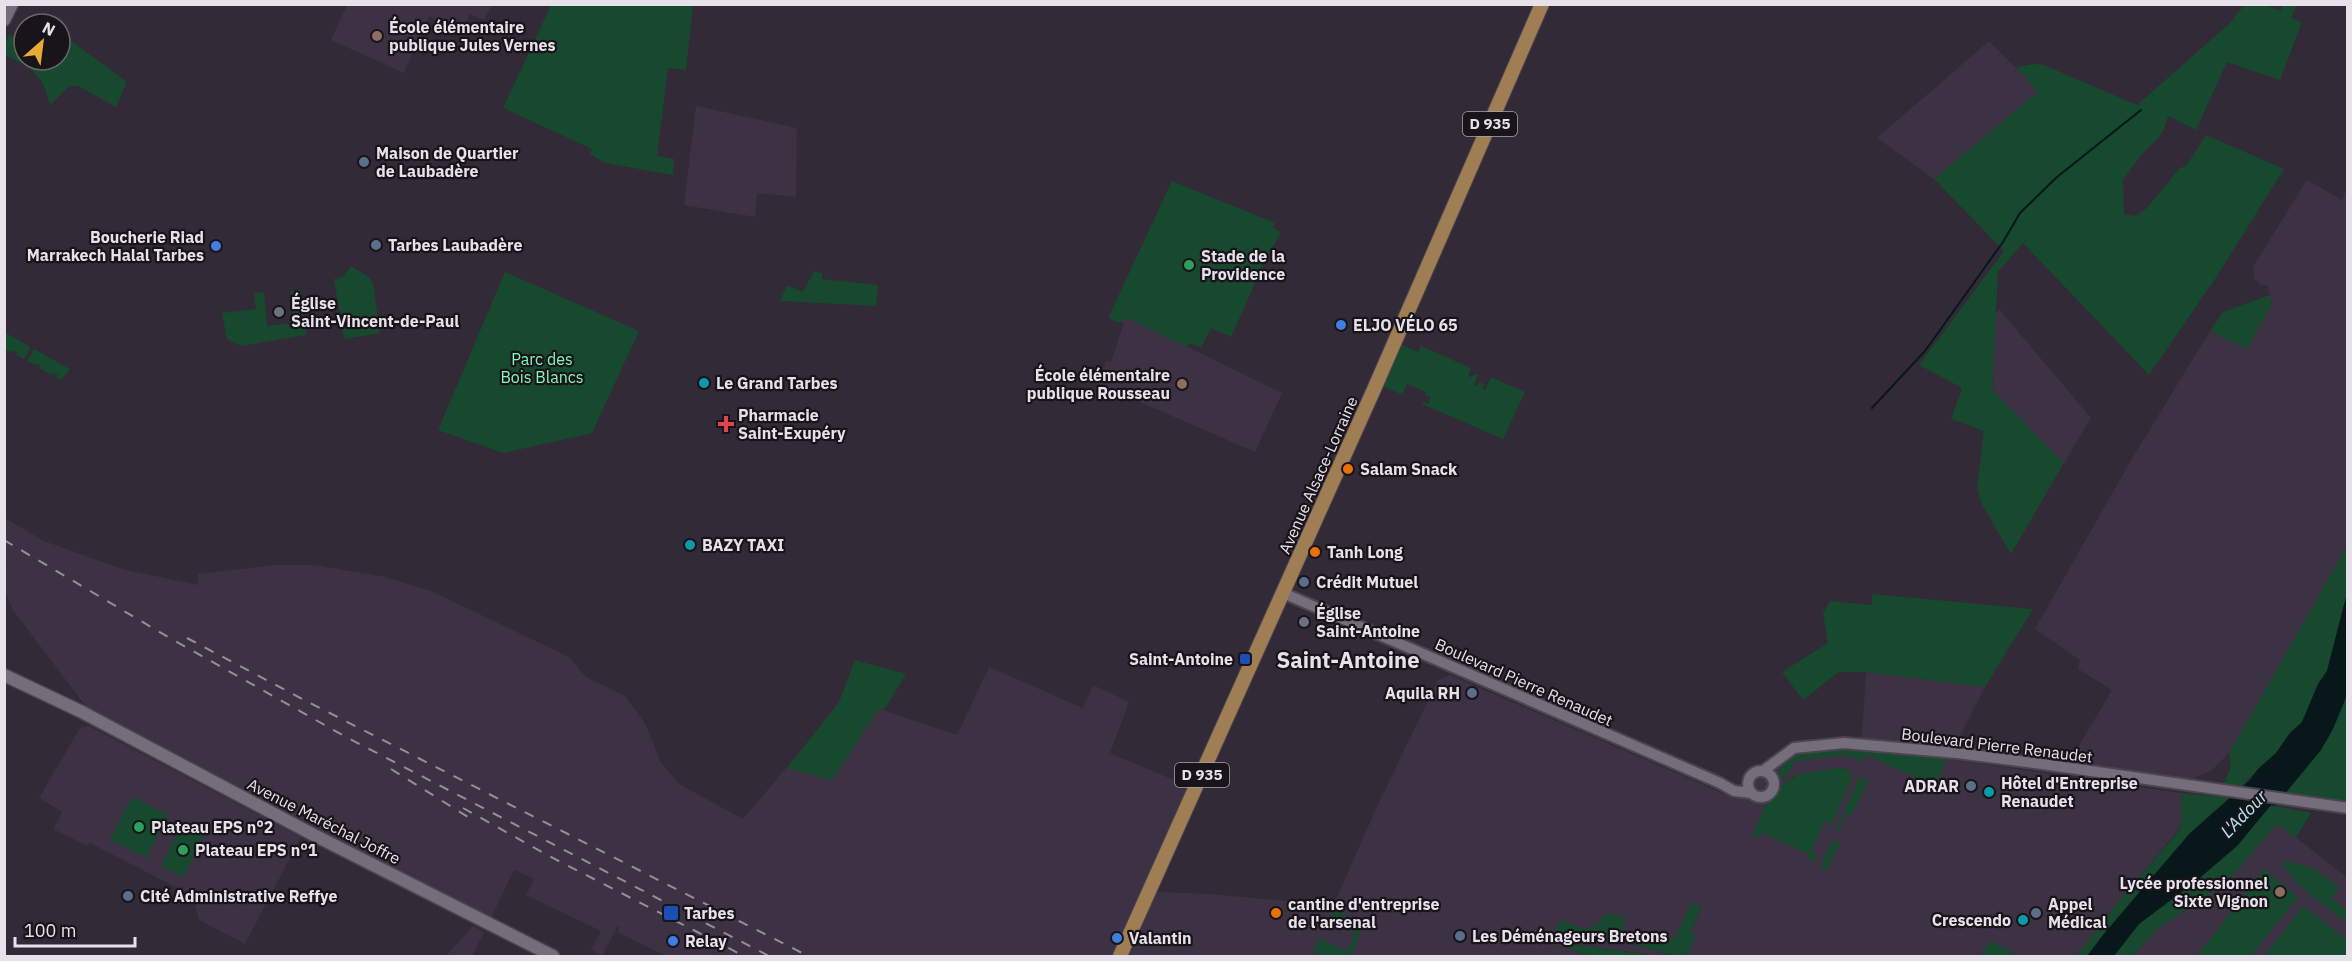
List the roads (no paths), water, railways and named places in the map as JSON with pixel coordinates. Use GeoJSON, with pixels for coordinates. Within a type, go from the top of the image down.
{"type":"FeatureCollection","features":[{"type":"Feature","properties":{"kind":"main road"},"geometry":{"type":"LineString","coordinates":[[4,20],[12,4]]}},
{"type":"Feature","properties":{"kind":"main road","name":"Avenue Alsace-Lorraine"},"geometry":{"type":"LineString","coordinates":[[1120,957],[1284,593],[1542,4]]}},
{"type":"Feature","properties":{"kind":"main road","name":"Avenue Maréchal Joffre"},"geometry":{"type":"LineString","coordinates":[[4,675],[82,712],[312,834],[553,957]]}},
{"type":"Feature","properties":{"kind":"street","name":"Boulevard Pierre Renaudet"},"geometry":{"type":"LineString","coordinates":[[1284,593],[1734,791],[1752,794]]}},
{"type":"Feature","properties":{"kind":"street","name":"Boulevard Pierre Renaudet"},"geometry":{"type":"LineString","coordinates":[[1763,771],[1794,748],[1844,743],[1989,757],[2348,808]]}},
{"type":"Feature","properties":{"kind":"street"},"geometry":{"type":"LineString","coordinates":[[1775,782],[1770,774],[1763,771],[1755,772],[1748,781],[1749,790],[1752,794],[1762,798],[1769,795],[1774,789],[1779,759]]}},
{"type":"Feature","properties":{"kind":"street","name":"Boulevard Pierre Renaudet"},"geometry":{"type":"LineString","coordinates":[[1720,783],[1748,781]]}},
{"type":"Feature","properties":{"kind":"water","name":"L'Adour"},"geometry":{"type":"Polygon","coordinates":[[[2347,593],[2347,695],[2333,729],[2321,750],[2275,806],[2271,805],[2237,846],[2196,881],[2139,924],[2114,956],[2087,956],[2190,833],[2249,781],[2302,722],[2318,684],[2327,671],[2347,593]]]}},
{"type":"Feature","properties":{"kind":"waterway"},"geometry":{"type":"LineString","coordinates":[[1872,408],[1925,351],[2003,242],[2020,213],[2057,177],[2141,110]]}},
{"type":"Feature","properties":{"kind":"railway"},"geometry":{"type":"LineString","coordinates":[[4,540],[168,637],[346,737],[769,956]]}},
{"type":"Feature","properties":{"kind":"railway"},"geometry":{"type":"LineString","coordinates":[[187,638],[308,702],[808,956]]}},
{"type":"Feature","properties":{"kind":"railway"},"geometry":{"type":"LineString","coordinates":[[391,769],[468,817]]}},
{"type":"Feature","properties":{"kind":"railway"},"geometry":{"type":"LineString","coordinates":[[463,808],[549,856],[744,956]]}},
{"type":"Feature","properties":{"kind":"place","name":"École élémentaire publique Jules Vernes"},"geometry":{"type":"Point","coordinates":[377,36]}},
{"type":"Feature","properties":{"kind":"place","name":"Maison de Quartier de Laubadère"},"geometry":{"type":"Point","coordinates":[364,162]}},
{"type":"Feature","properties":{"kind":"place","name":"Tarbes Laubadère"},"geometry":{"type":"Point","coordinates":[376,245]}},
{"type":"Feature","properties":{"kind":"place","name":"Boucherie Riad Marrakech Halal Tarbes"},"geometry":{"type":"Point","coordinates":[216,246]}},
{"type":"Feature","properties":{"kind":"place","name":"Stade de la Providence"},"geometry":{"type":"Point","coordinates":[1189,265]}},
{"type":"Feature","properties":{"kind":"place","name":"Église Saint-Vincent-de-Paul"},"geometry":{"type":"Point","coordinates":[279,312]}},
{"type":"Feature","properties":{"kind":"place","name":"ELJO VÉLO 65"},"geometry":{"type":"Point","coordinates":[1341,325]}},
{"type":"Feature","properties":{"kind":"place","name":"Le Grand Tarbes"},"geometry":{"type":"Point","coordinates":[704,383]}},
{"type":"Feature","properties":{"kind":"place","name":"École élémentaire publique Rousseau"},"geometry":{"type":"Point","coordinates":[1182,384]}},
{"type":"Feature","properties":{"kind":"place","name":"Pharmacie Saint-Exupéry"},"geometry":{"type":"Point","coordinates":[726,424]}},
{"type":"Feature","properties":{"kind":"place","name":"Salam Snack"},"geometry":{"type":"Point","coordinates":[1348,469]}},
{"type":"Feature","properties":{"kind":"place","name":"BAZY TAXI"},"geometry":{"type":"Point","coordinates":[690,545]}},
{"type":"Feature","properties":{"kind":"place","name":"Tanh Long"},"geometry":{"type":"Point","coordinates":[1315,552]}},
{"type":"Feature","properties":{"kind":"place","name":"Crédit Mutuel"},"geometry":{"type":"Point","coordinates":[1304,582]}},
{"type":"Feature","properties":{"kind":"place","name":"Église Saint-Antoine"},"geometry":{"type":"Point","coordinates":[1304,622]}},
{"type":"Feature","properties":{"kind":"place","name":"Saint-Antoine"},"geometry":{"type":"Point","coordinates":[1245,659]}},
{"type":"Feature","properties":{"kind":"place","name":"Aquila RH"},"geometry":{"type":"Point","coordinates":[1472,693]}},
{"type":"Feature","properties":{"kind":"place","name":"ADRAR"},"geometry":{"type":"Point","coordinates":[1971,786]}},
{"type":"Feature","properties":{"kind":"place","name":"Hôtel d'Entreprise Renaudet"},"geometry":{"type":"Point","coordinates":[1989,792]}},
{"type":"Feature","properties":{"kind":"place","name":"Plateau EPS n°2"},"geometry":{"type":"Point","coordinates":[139,827]}},
{"type":"Feature","properties":{"kind":"place","name":"Plateau EPS n°1"},"geometry":{"type":"Point","coordinates":[183,850]}},
{"type":"Feature","properties":{"kind":"place","name":"Lycée professionnel Sixte Vignon"},"geometry":{"type":"Point","coordinates":[2280,892]}},
{"type":"Feature","properties":{"kind":"place","name":"Cité Administrative Reffye"},"geometry":{"type":"Point","coordinates":[128,896]}},
{"type":"Feature","properties":{"kind":"place","name":"Tarbes"},"geometry":{"type":"Point","coordinates":[671,913]}},
{"type":"Feature","properties":{"kind":"place","name":"cantine d'entreprise de l'arsenal"},"geometry":{"type":"Point","coordinates":[1276,913]}},
{"type":"Feature","properties":{"kind":"place","name":"Appel Médical"},"geometry":{"type":"Point","coordinates":[2036,913]}},
{"type":"Feature","properties":{"kind":"place","name":"Crescendo"},"geometry":{"type":"Point","coordinates":[2023,920]}},
{"type":"Feature","properties":{"kind":"place","name":"Les Déménageurs Bretons"},"geometry":{"type":"Point","coordinates":[1460,936]}},
{"type":"Feature","properties":{"kind":"place","name":"Valantin"},"geometry":{"type":"Point","coordinates":[1117,938]}},
{"type":"Feature","properties":{"kind":"place","name":"Relay"},"geometry":{"type":"Point","coordinates":[673,941]}},
{"type":"Feature","properties":{"kind":"district","name":"Saint-Antoine"},"geometry":{"type":"Point","coordinates":[1348,660]}},
{"type":"Feature","properties":{"kind":"park label","name":"Parc des Bois Blancs"},"geometry":{"type":"Point","coordinates":[542,368]}}]}
